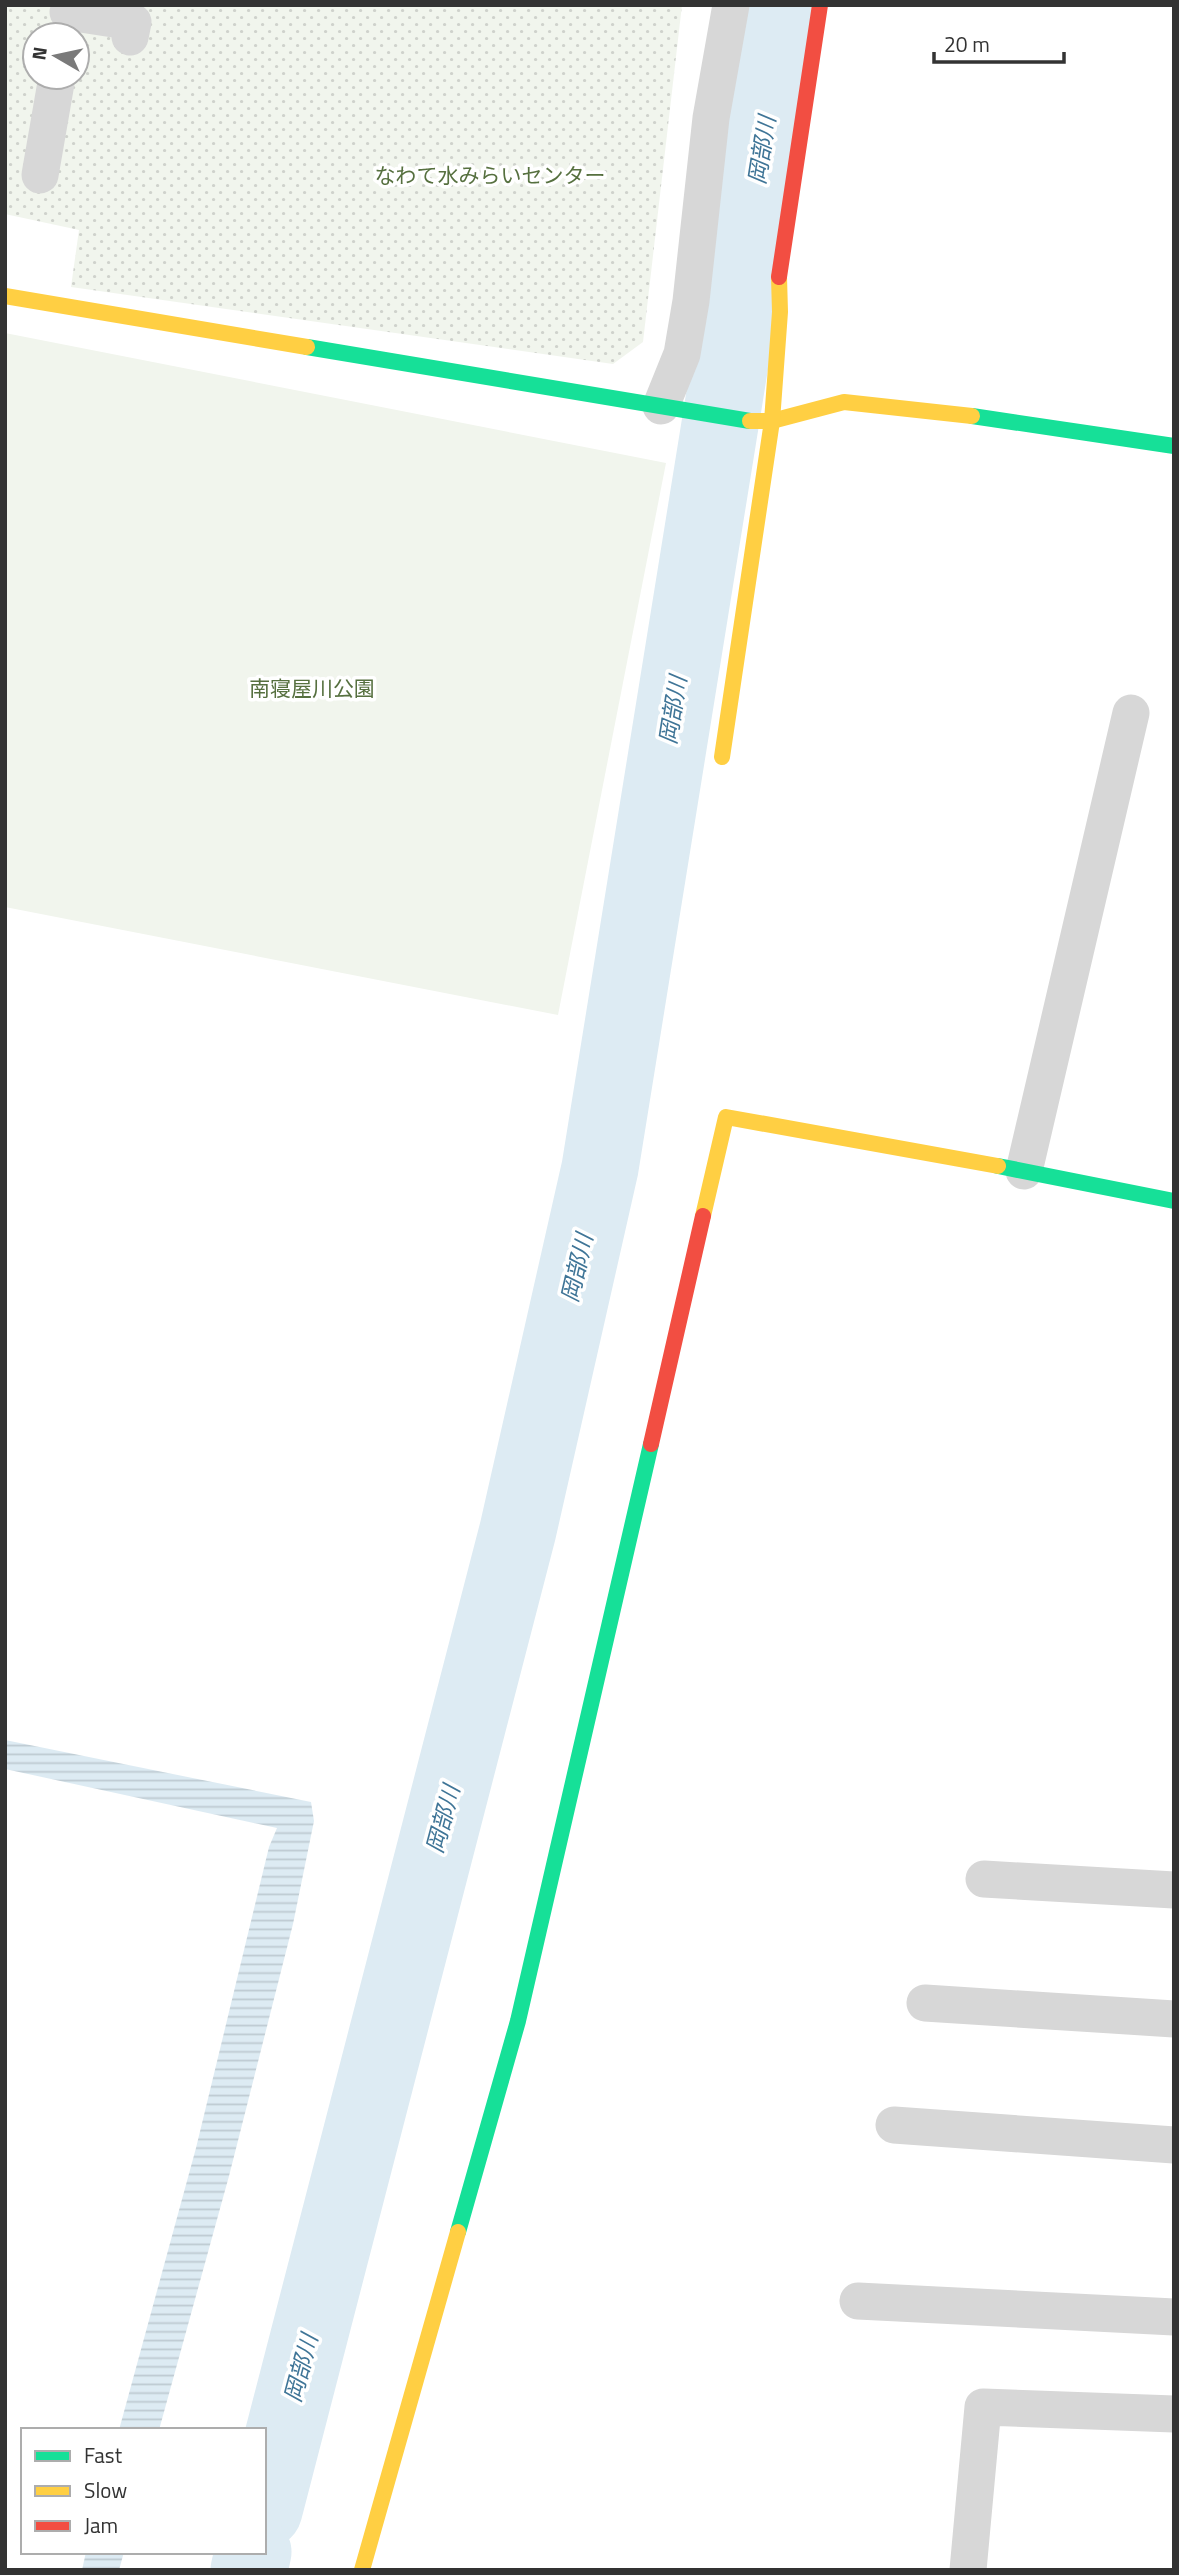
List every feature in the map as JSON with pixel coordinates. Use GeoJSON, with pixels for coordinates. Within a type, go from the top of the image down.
{"type":"FeatureCollection","features":[{"type":"Feature","properties":{"kind":"street"},"geometry":{"type":"LineString","coordinates":[[675,409],[681,354],[691,301],[711,118],[731,5]]}},
{"type":"Feature","properties":{"kind":"street"},"geometry":{"type":"LineString","coordinates":[[722,757],[772,421],[780,312],[779,268],[821,5]]}},
{"type":"Feature","properties":{"kind":"street"},"geometry":{"type":"LineString","coordinates":[[67,17],[133,22],[130,37]]}},
{"type":"Feature","properties":{"kind":"street"},"geometry":{"type":"LineString","coordinates":[[40,175],[55,91]]}},
{"type":"Feature","properties":{"kind":"street"},"geometry":{"type":"LineString","coordinates":[[5,296],[752,421],[772,421],[844,402],[982,417],[1174,446]]}},
{"type":"Feature","properties":{"kind":"street"},"geometry":{"type":"LineString","coordinates":[[1024,1171],[1131,713]]}},
{"type":"Feature","properties":{"kind":"street"},"geometry":{"type":"LineString","coordinates":[[362,2570],[518,2021],[726,1117],[1174,1201]]}},
{"type":"Feature","properties":{"kind":"street"},"geometry":{"type":"LineString","coordinates":[[984,1879],[1174,1890]]}},
{"type":"Feature","properties":{"kind":"street"},"geometry":{"type":"LineString","coordinates":[[925,2003],[1174,2019]]}},
{"type":"Feature","properties":{"kind":"street"},"geometry":{"type":"LineString","coordinates":[[894,2125],[1174,2146]]}},
{"type":"Feature","properties":{"kind":"street"},"geometry":{"type":"LineString","coordinates":[[859,2301],[1174,2317]]}},
{"type":"Feature","properties":{"kind":"street"},"geometry":{"type":"LineString","coordinates":[[968,2570],[983,2407],[1174,2414]]}},
{"type":"Feature","properties":{"kind":"green space","name":"なわて水みらいセンター"},"geometry":{"type":"Polygon","coordinates":[[[5,5],[682,5],[643,342],[613,364],[71,287],[79,230],[5,214],[5,5]]]}},
{"type":"Feature","properties":{"kind":"green space","name":"南寝屋川公園"},"geometry":{"type":"Polygon","coordinates":[[[5,333],[666,463],[558,1015],[5,907],[5,333]]]}},
{"type":"Feature","properties":{"kind":"shaded area"},"geometry":{"type":"Polygon","coordinates":[[[5,1740],[311,1802],[314,1821],[293,1924],[229,2176],[160,2428],[120,2428],[196,2148],[269,1847],[277,1828],[5,1769],[5,1740]]]}},
{"type":"Feature","properties":{"kind":"shaded area"},"geometry":{"type":"Polygon","coordinates":[[[86,2554],[123,2554],[119,2570],[82,2570],[86,2554]]]}},
{"type":"Feature","properties":{"kind":"waterway","name":"岡部川"},"geometry":{"type":"LineString","coordinates":[[266,2502],[518,1530],[600,1168],[785,5]]}},
{"type":"Feature","properties":{"kind":"waterway","name":"岡部川"},"geometry":{"type":"LineString","coordinates":[[249,2570],[253,2554]]}},
{"type":"Feature","properties":{"kind":"traffic: fast"},"geometry":{"type":"LineString","coordinates":[[307,347],[750,421]]}},
{"type":"Feature","properties":{"kind":"traffic: fast"},"geometry":{"type":"LineString","coordinates":[[972,416],[1174,446]]}},
{"type":"Feature","properties":{"kind":"traffic: fast"},"geometry":{"type":"LineString","coordinates":[[998,1166],[1174,1201]]}},
{"type":"Feature","properties":{"kind":"traffic: fast"},"geometry":{"type":"LineString","coordinates":[[458,2232],[518,2021],[651,1444]]}},
{"type":"Feature","properties":{"kind":"traffic: slow"},"geometry":{"type":"LineString","coordinates":[[722,757],[772,421],[780,312],[779,277]]}},
{"type":"Feature","properties":{"kind":"traffic: slow"},"geometry":{"type":"LineString","coordinates":[[5,296],[307,347]]}},
{"type":"Feature","properties":{"kind":"traffic: slow"},"geometry":{"type":"LineString","coordinates":[[750,421],[772,421],[844,402],[972,416]]}},
{"type":"Feature","properties":{"kind":"traffic: slow"},"geometry":{"type":"LineString","coordinates":[[703,1216],[726,1117],[998,1166]]}},
{"type":"Feature","properties":{"kind":"traffic: slow"},"geometry":{"type":"LineString","coordinates":[[362,2570],[458,2232]]}},
{"type":"Feature","properties":{"kind":"traffic: jam"},"geometry":{"type":"LineString","coordinates":[[779,277],[820,5]]}},
{"type":"Feature","properties":{"kind":"traffic: jam"},"geometry":{"type":"LineString","coordinates":[[651,1444],[703,1216]]}}]}
